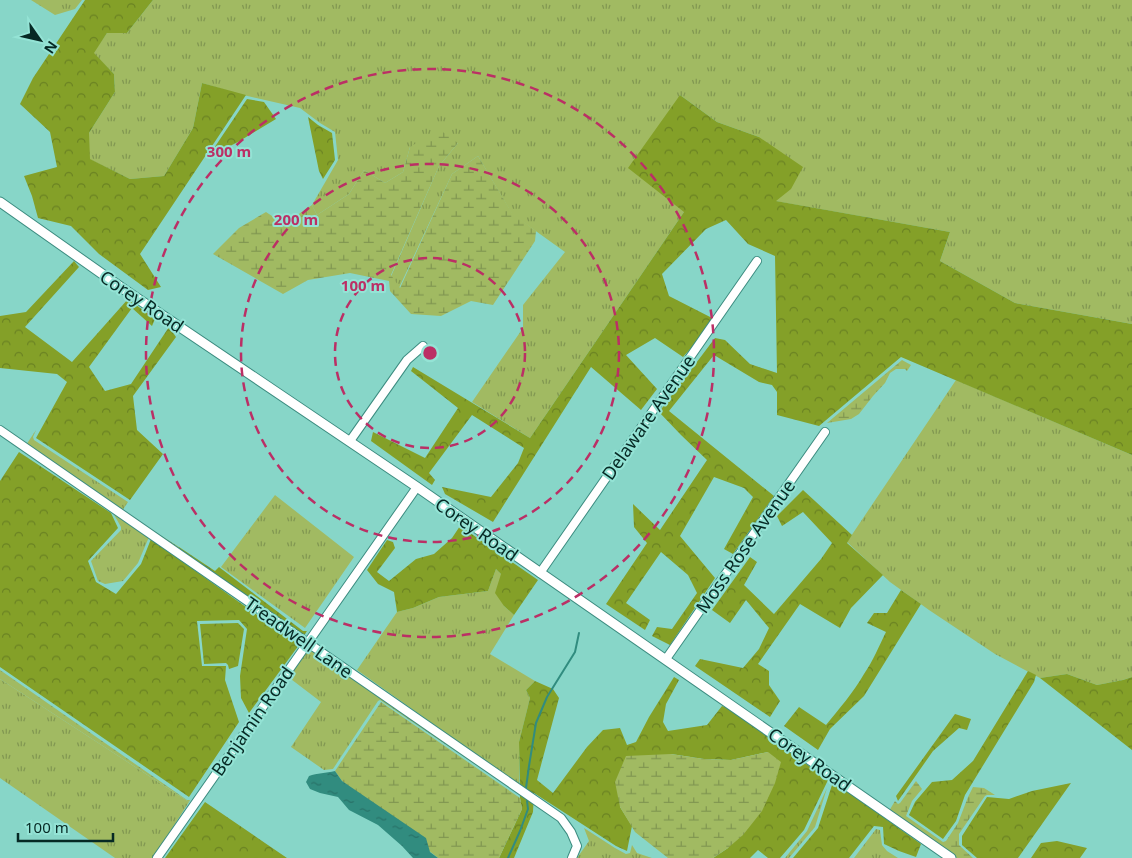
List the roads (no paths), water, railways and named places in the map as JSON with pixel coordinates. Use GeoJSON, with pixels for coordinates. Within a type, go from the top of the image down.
{"type":"FeatureCollection","features":[{"type":"Feature","properties":{"kind":"street","name":"Corey Road"},"geometry":{"type":"LineString","coordinates":[[0,202],[125,290],[417,487],[951,858]]}},
{"type":"Feature","properties":{"kind":"street","name":"Delaware Avenue"},"geometry":{"type":"LineString","coordinates":[[540,573],[757,261]]}},
{"type":"Feature","properties":{"kind":"street"},"geometry":{"type":"LineString","coordinates":[[350,441],[407,360],[423,346]]}},
{"type":"Feature","properties":{"kind":"street","name":"Treadwell Lane"},"geometry":{"type":"LineString","coordinates":[[0,430],[561,818],[571,832],[576,846],[572,858]]}},
{"type":"Feature","properties":{"kind":"street","name":"Moss Rose Avenue"},"geometry":{"type":"LineString","coordinates":[[666,659],[825,432]]}},
{"type":"Feature","properties":{"kind":"street","name":"Benjamin Road"},"geometry":{"type":"LineString","coordinates":[[157,858],[417,487]]}},
{"type":"Feature","properties":{"kind":"water"},"geometry":{"type":"Polygon","coordinates":[[[335,771],[342,781],[426,838],[430,852],[438,858],[413,858],[378,825],[349,810],[338,797],[310,789],[306,782],[309,776],[335,771]]]}},
{"type":"Feature","properties":{"kind":"waterway"},"geometry":{"type":"LineString","coordinates":[[526,788],[536,723],[547,697],[575,652],[579,633]]}},
{"type":"Feature","properties":{"kind":"waterway"},"geometry":{"type":"LineString","coordinates":[[508,858],[528,809],[527,801]]}}]}
